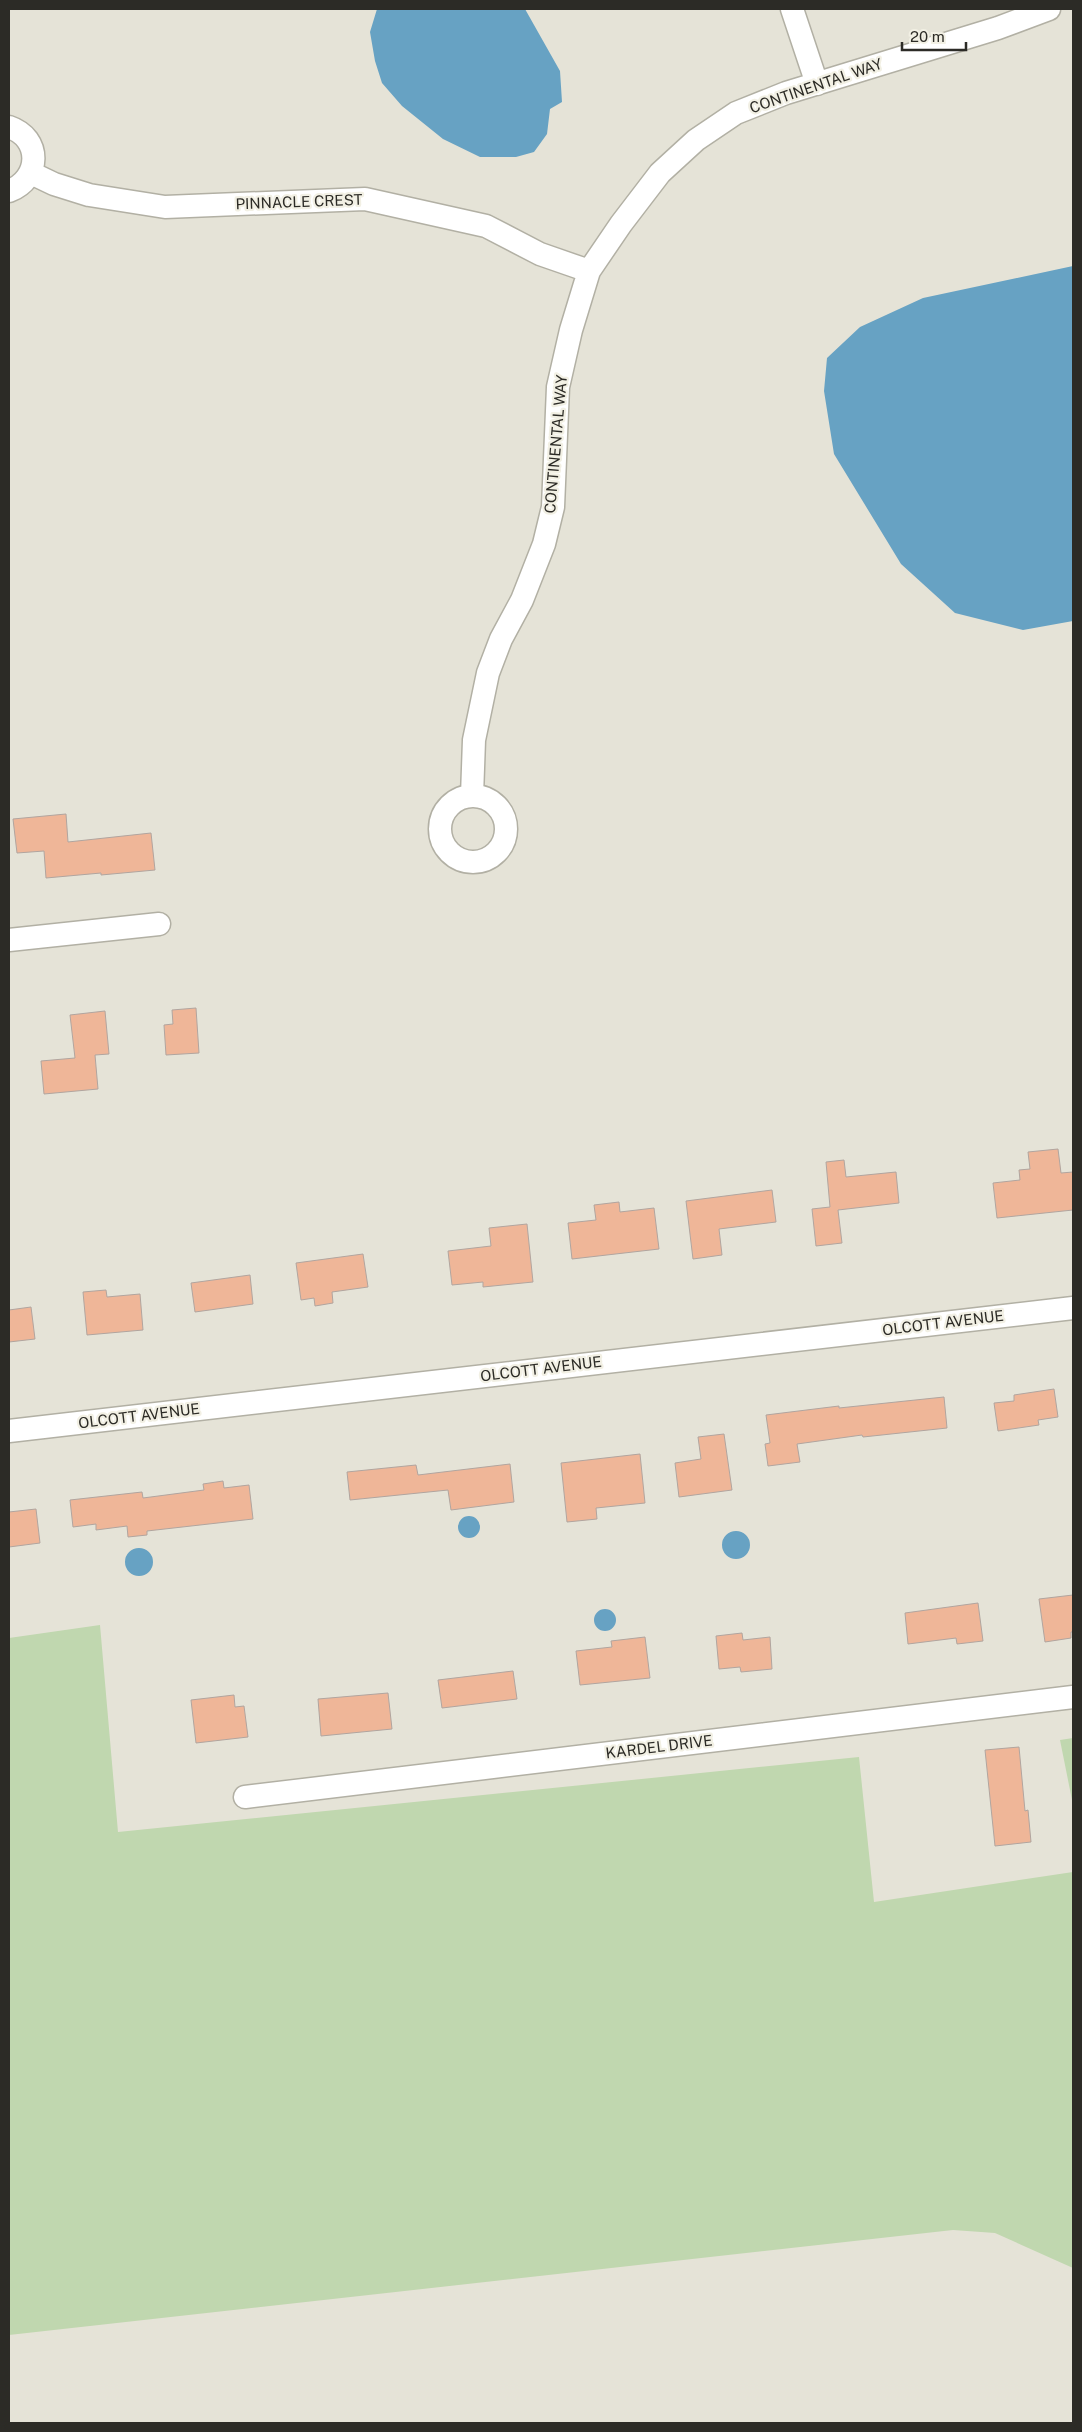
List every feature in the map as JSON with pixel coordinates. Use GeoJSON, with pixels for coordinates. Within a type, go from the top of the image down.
{"type":"FeatureCollection","features":[{"type":"Feature","properties":{"kind":"street"},"geometry":{"type":"LineString","coordinates":[[792,9],[817,84]]}},
{"type":"Feature","properties":{"kind":"street","name":"CONTINENTAL WAY"},"geometry":{"type":"LineString","coordinates":[[472,796],[474,740],[488,673],[501,639],[522,600],[537,560],[553,507],[558,387],[571,330],[589,271],[621,224],[660,173],[696,140],[736,113],[786,93],[998,28],[1049,9]]}},
{"type":"Feature","properties":{"kind":"street"},"geometry":{"type":"LineString","coordinates":[[9,127],[20,132],[28,140],[34,161],[31,173],[22,184],[9,191]]}},
{"type":"Feature","properties":{"kind":"street","name":"PINNACLE CREST"},"geometry":{"type":"LineString","coordinates":[[31,173],[54,184],[89,195],[165,207],[364,198],[486,226],[540,254],[589,271]]}},
{"type":"Feature","properties":{"kind":"street"},"geometry":{"type":"LineString","coordinates":[[9,940],[159,924]]}},
{"type":"Feature","properties":{"kind":"street","name":"OLCOTT AVENUE"},"geometry":{"type":"LineString","coordinates":[[9,1431],[1073,1308]]}},
{"type":"Feature","properties":{"kind":"street","name":"KARDEL DRIVE"},"geometry":{"type":"LineString","coordinates":[[245,1797],[1073,1697]]}},
{"type":"Feature","properties":{"kind":"green space"},"geometry":{"type":"Polygon","coordinates":[[[100,1625],[118,1832],[859,1757],[874,1902],[1073,1872],[1073,2268],[995,2233],[953,2230],[9,2335],[9,1638],[100,1625]]]}},
{"type":"Feature","properties":{"kind":"green space"},"geometry":{"type":"Polygon","coordinates":[[[1073,1738],[1073,1805],[1060,1740],[1073,1738]]]}},
{"type":"Feature","properties":{"kind":"water"},"geometry":{"type":"Polygon","coordinates":[[[377,9],[525,9],[560,71],[562,102],[550,109],[547,134],[534,152],[516,157],[480,157],[443,139],[402,106],[382,83],[375,61],[370,32],[377,9]]]}},
{"type":"Feature","properties":{"kind":"water"},"geometry":{"type":"Polygon","coordinates":[[[1073,266],[1073,621],[1023,630],[955,613],[901,564],[834,454],[824,391],[827,358],[860,327],[923,298],[1073,266]]]}},
{"type":"Feature","properties":{"kind":"water"},"geometry":{"type":"Polygon","coordinates":[[[465,1516],[473,1516],[480,1523],[480,1531],[473,1538],[465,1538],[458,1531],[458,1523],[465,1516]]]}},
{"type":"Feature","properties":{"kind":"water"},"geometry":{"type":"Polygon","coordinates":[[[736,1531],[746,1535],[750,1545],[746,1555],[736,1559],[726,1555],[722,1545],[726,1535],[736,1531]]]}},
{"type":"Feature","properties":{"kind":"water"},"geometry":{"type":"Polygon","coordinates":[[[139,1548],[149,1552],[153,1562],[149,1572],[139,1576],[129,1572],[125,1562],[129,1552],[139,1548]]]}},
{"type":"Feature","properties":{"kind":"water"},"geometry":{"type":"Polygon","coordinates":[[[605,1609],[613,1612],[616,1620],[613,1628],[605,1631],[597,1628],[594,1620],[597,1612],[605,1609]]]}},
{"type":"Feature","properties":{"kind":"building"},"geometry":{"type":"Polygon","coordinates":[[[66,814],[68,842],[151,833],[155,870],[46,878],[44,851],[17,853],[13,819],[66,814]]]}},
{"type":"Feature","properties":{"kind":"building"},"geometry":{"type":"Polygon","coordinates":[[[196,1008],[199,1053],[166,1055],[164,1025],[173,1024],[172,1010],[196,1008]]]}},
{"type":"Feature","properties":{"kind":"building"},"geometry":{"type":"Polygon","coordinates":[[[105,1011],[109,1054],[95,1055],[98,1089],[44,1094],[41,1061],[75,1058],[70,1015],[105,1011]]]}},
{"type":"Feature","properties":{"kind":"building"},"geometry":{"type":"Polygon","coordinates":[[[1058,1149],[1061,1173],[1073,1172],[1073,1210],[997,1218],[993,1183],[1020,1180],[1019,1170],[1030,1169],[1028,1152],[1058,1149]]]}},
{"type":"Feature","properties":{"kind":"building"},"geometry":{"type":"Polygon","coordinates":[[[844,1160],[846,1177],[896,1172],[899,1203],[838,1210],[842,1243],[816,1246],[812,1209],[830,1207],[826,1162],[844,1160]]]}},
{"type":"Feature","properties":{"kind":"building"},"geometry":{"type":"Polygon","coordinates":[[[772,1190],[776,1222],[719,1229],[722,1255],[693,1259],[686,1201],[772,1190]]]}},
{"type":"Feature","properties":{"kind":"building"},"geometry":{"type":"Polygon","coordinates":[[[619,1202],[620,1212],[654,1208],[659,1249],[572,1259],[568,1223],[596,1220],[594,1205],[619,1202]]]}},
{"type":"Feature","properties":{"kind":"building"},"geometry":{"type":"Polygon","coordinates":[[[527,1224],[533,1282],[483,1287],[483,1282],[452,1285],[448,1251],[491,1246],[489,1228],[527,1224]]]}},
{"type":"Feature","properties":{"kind":"building"},"geometry":{"type":"Polygon","coordinates":[[[363,1254],[368,1287],[332,1292],[333,1303],[315,1306],[314,1298],[301,1300],[296,1263],[363,1254]]]}},
{"type":"Feature","properties":{"kind":"building"},"geometry":{"type":"Polygon","coordinates":[[[250,1275],[253,1304],[195,1312],[191,1283],[250,1275]]]}},
{"type":"Feature","properties":{"kind":"building"},"geometry":{"type":"Polygon","coordinates":[[[106,1290],[107,1297],[140,1294],[143,1330],[87,1335],[83,1292],[106,1290]]]}},
{"type":"Feature","properties":{"kind":"building"},"geometry":{"type":"Polygon","coordinates":[[[31,1307],[35,1339],[9,1342],[9,1310],[31,1307]]]}},
{"type":"Feature","properties":{"kind":"building"},"geometry":{"type":"Polygon","coordinates":[[[1054,1389],[1058,1417],[1038,1420],[1039,1425],[998,1431],[994,1403],[1014,1401],[1014,1395],[1054,1389]]]}},
{"type":"Feature","properties":{"kind":"building"},"geometry":{"type":"Polygon","coordinates":[[[944,1397],[947,1428],[863,1437],[862,1435],[797,1444],[800,1462],[768,1466],[765,1444],[770,1443],[766,1415],[839,1406],[839,1408],[944,1397]]]}},
{"type":"Feature","properties":{"kind":"building"},"geometry":{"type":"Polygon","coordinates":[[[724,1434],[732,1490],[679,1497],[675,1463],[701,1459],[698,1437],[724,1434]]]}},
{"type":"Feature","properties":{"kind":"building"},"geometry":{"type":"Polygon","coordinates":[[[640,1454],[645,1503],[596,1508],[597,1519],[567,1522],[561,1463],[640,1454]]]}},
{"type":"Feature","properties":{"kind":"building"},"geometry":{"type":"Polygon","coordinates":[[[510,1464],[514,1502],[451,1510],[448,1490],[350,1500],[347,1472],[416,1465],[418,1475],[510,1464]]]}},
{"type":"Feature","properties":{"kind":"building"},"geometry":{"type":"Polygon","coordinates":[[[223,1481],[224,1488],[249,1485],[253,1519],[147,1531],[147,1535],[128,1537],[127,1526],[96,1530],[96,1524],[73,1527],[70,1500],[142,1492],[143,1498],[204,1490],[203,1484],[223,1481]]]}},
{"type":"Feature","properties":{"kind":"building"},"geometry":{"type":"Polygon","coordinates":[[[36,1509],[40,1543],[9,1547],[9,1512],[36,1509]]]}},
{"type":"Feature","properties":{"kind":"building"},"geometry":{"type":"Polygon","coordinates":[[[1073,1595],[1073,1632],[1071,1632],[1071,1638],[1045,1642],[1039,1599],[1073,1595]]]}},
{"type":"Feature","properties":{"kind":"building"},"geometry":{"type":"Polygon","coordinates":[[[978,1603],[983,1641],[957,1644],[956,1638],[908,1644],[905,1613],[978,1603]]]}},
{"type":"Feature","properties":{"kind":"building"},"geometry":{"type":"Polygon","coordinates":[[[742,1633],[743,1640],[770,1637],[772,1669],[741,1672],[740,1667],[719,1669],[716,1636],[742,1633]]]}},
{"type":"Feature","properties":{"kind":"building"},"geometry":{"type":"Polygon","coordinates":[[[645,1637],[650,1678],[580,1685],[576,1651],[612,1647],[611,1641],[645,1637]]]}},
{"type":"Feature","properties":{"kind":"building"},"geometry":{"type":"Polygon","coordinates":[[[513,1671],[517,1699],[442,1708],[438,1680],[513,1671]]]}},
{"type":"Feature","properties":{"kind":"building"},"geometry":{"type":"Polygon","coordinates":[[[388,1693],[392,1729],[321,1736],[318,1699],[388,1693]]]}},
{"type":"Feature","properties":{"kind":"building"},"geometry":{"type":"Polygon","coordinates":[[[234,1695],[235,1707],[244,1706],[248,1737],[196,1743],[191,1700],[234,1695]]]}},
{"type":"Feature","properties":{"kind":"building"},"geometry":{"type":"Polygon","coordinates":[[[1019,1747],[1025,1811],[1028,1810],[1031,1842],[995,1846],[985,1750],[1019,1747]]]}}]}
